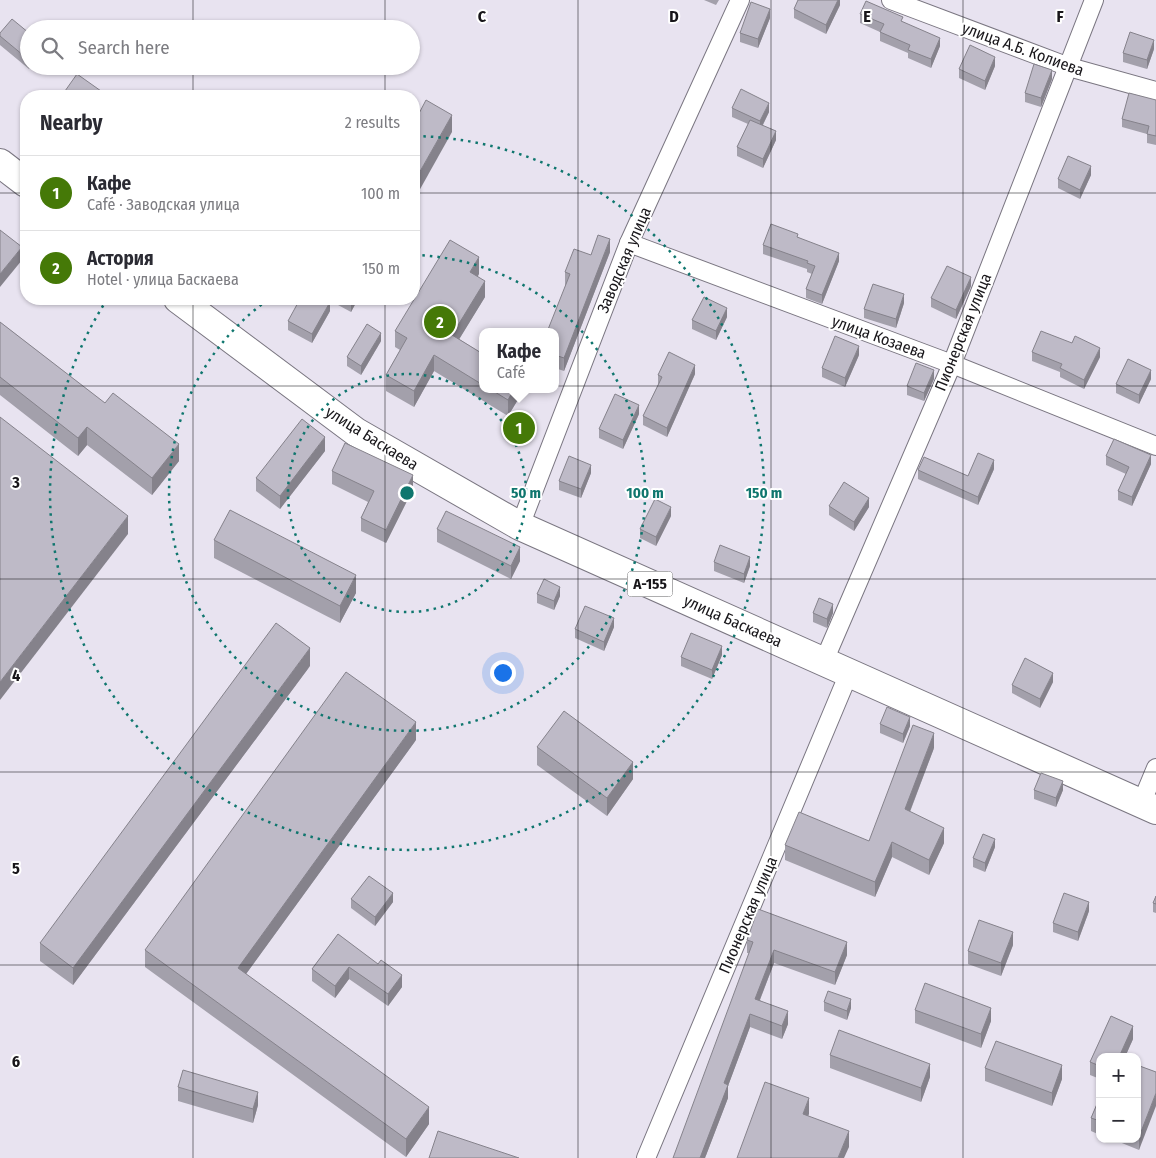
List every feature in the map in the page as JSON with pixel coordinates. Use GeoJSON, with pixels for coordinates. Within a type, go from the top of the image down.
{"type":"FeatureCollection","features":[{"type":"Feature","properties":{"kind":"main road"},"geometry":{"type":"LineString","coordinates":[[0,163],[20,178]]}},
{"type":"Feature","properties":{"kind":"main road","name":"улица Баскаева"},"geometry":{"type":"LineString","coordinates":[[186,305],[356,432],[520,526],[1148,807]]}},
{"type":"Feature","properties":{"kind":"street","name":"Заводская улица"},"geometry":{"type":"LineString","coordinates":[[520,526],[629,244],[740,0]]}},
{"type":"Feature","properties":{"kind":"street","name":"улица А.Б. Колиева"},"geometry":{"type":"LineString","coordinates":[[891,0],[1069,67],[1156,91]]}},
{"type":"Feature","properties":{"kind":"street","name":"Пионерская улица"},"geometry":{"type":"LineString","coordinates":[[824,661],[952,364],[1094,0]]}},
{"type":"Feature","properties":{"kind":"street","name":"улица Козаева"},"geometry":{"type":"LineString","coordinates":[[629,244],[952,364],[1156,446]]}},
{"type":"Feature","properties":{"kind":"street","name":"Пионерская улица"},"geometry":{"type":"LineString","coordinates":[[646,1158],[849,673]]}},
{"type":"Feature","properties":{"kind":"street"},"geometry":{"type":"LineString","coordinates":[[1148,807],[1156,768]]}},
{"type":"Feature","properties":{"kind":"building"},"geometry":{"type":"Polygon","coordinates":[[[798,0],[838,0],[826,25],[794,9],[798,0]]]}},
{"type":"Feature","properties":{"kind":"building"},"geometry":{"type":"Polygon","coordinates":[[[866,1],[903,17],[901,21],[940,38],[931,59],[908,50],[910,45],[880,32],[884,24],[860,14],[866,1]]]}},
{"type":"Feature","properties":{"kind":"building"},"geometry":{"type":"Polygon","coordinates":[[[751,2],[770,9],[758,39],[740,33],[751,2]]]}},
{"type":"Feature","properties":{"kind":"building"},"geometry":{"type":"Polygon","coordinates":[[[12,19],[20,26],[20,53],[0,36],[0,33],[12,19]]]}},
{"type":"Feature","properties":{"kind":"building"},"geometry":{"type":"Polygon","coordinates":[[[1130,32],[1154,40],[1147,60],[1123,53],[1130,32]]]}},
{"type":"Feature","properties":{"kind":"building"},"geometry":{"type":"Polygon","coordinates":[[[970,45],[995,57],[985,81],[959,69],[970,45]]]}},
{"type":"Feature","properties":{"kind":"building"},"geometry":{"type":"Polygon","coordinates":[[[1034,64],[1052,70],[1041,98],[1025,93],[1034,64]]]}},
{"type":"Feature","properties":{"kind":"building"},"geometry":{"type":"Polygon","coordinates":[[[76,75],[78,75],[100,90],[66,90],[76,75]]]}},
{"type":"Feature","properties":{"kind":"building"},"geometry":{"type":"Polygon","coordinates":[[[741,89],[769,103],[760,121],[732,108],[741,89]]]}},
{"type":"Feature","properties":{"kind":"building"},"geometry":{"type":"Polygon","coordinates":[[[1129,93],[1156,100],[1156,136],[1147,134],[1149,126],[1122,119],[1129,93]]]}},
{"type":"Feature","properties":{"kind":"building"},"geometry":{"type":"Polygon","coordinates":[[[426,100],[452,115],[420,171],[420,112],[426,100]]]}},
{"type":"Feature","properties":{"kind":"building"},"geometry":{"type":"Polygon","coordinates":[[[750,120],[776,131],[763,159],[737,147],[750,120]]]}},
{"type":"Feature","properties":{"kind":"building"},"geometry":{"type":"Polygon","coordinates":[[[1068,156],[1091,166],[1080,190],[1058,179],[1068,156]]]}},
{"type":"Feature","properties":{"kind":"building"},"geometry":{"type":"Polygon","coordinates":[[[771,224],[798,234],[797,237],[839,253],[822,295],[806,289],[815,266],[807,263],[808,261],[763,245],[771,224]]]}},
{"type":"Feature","properties":{"kind":"building"},"geometry":{"type":"Polygon","coordinates":[[[0,230],[20,245],[20,249],[0,274],[0,230]]]}},
{"type":"Feature","properties":{"kind":"building"},"geometry":{"type":"Polygon","coordinates":[[[598,235],[610,239],[564,358],[559,356],[559,328],[549,328],[570,274],[565,272],[574,249],[591,255],[598,235]]]}},
{"type":"Feature","properties":{"kind":"building"},"geometry":{"type":"Polygon","coordinates":[[[450,240],[479,257],[470,272],[485,281],[452,335],[479,352],[479,383],[434,355],[414,391],[386,375],[407,338],[395,331],[411,305],[420,305],[420,290],[450,240]]]}},
{"type":"Feature","properties":{"kind":"building"},"geometry":{"type":"Polygon","coordinates":[[[947,266],[971,277],[956,310],[931,298],[947,266]]]}},
{"type":"Feature","properties":{"kind":"building"},"geometry":{"type":"Polygon","coordinates":[[[873,284],[904,294],[896,319],[864,309],[873,284]]]}},
{"type":"Feature","properties":{"kind":"building"},"geometry":{"type":"Polygon","coordinates":[[[704,297],[727,308],[716,331],[692,320],[704,297]]]}},
{"type":"Feature","properties":{"kind":"building"},"geometry":{"type":"Polygon","coordinates":[[[297,305],[328,305],[312,334],[288,321],[297,305]]]}},
{"type":"Feature","properties":{"kind":"building"},"geometry":{"type":"Polygon","coordinates":[[[0,322],[105,403],[113,393],[179,444],[152,478],[87,427],[78,438],[0,377],[0,322]]]}},
{"type":"Feature","properties":{"kind":"building"},"geometry":{"type":"Polygon","coordinates":[[[367,324],[381,333],[361,366],[347,357],[367,324]]]}},
{"type":"Feature","properties":{"kind":"building"},"geometry":{"type":"Polygon","coordinates":[[[1041,331],[1072,343],[1075,336],[1100,348],[1084,380],[1060,368],[1062,364],[1032,352],[1041,331]]]}},
{"type":"Feature","properties":{"kind":"building"},"geometry":{"type":"Polygon","coordinates":[[[835,336],[859,346],[845,378],[822,368],[835,336]]]}},
{"type":"Feature","properties":{"kind":"building"},"geometry":{"type":"Polygon","coordinates":[[[669,352],[695,365],[667,428],[643,416],[662,377],[658,375],[669,352]]]}},
{"type":"Feature","properties":{"kind":"building"},"geometry":{"type":"Polygon","coordinates":[[[1128,359],[1151,370],[1139,395],[1116,384],[1128,359]]]}},
{"type":"Feature","properties":{"kind":"building"},"geometry":{"type":"Polygon","coordinates":[[[916,363],[934,370],[924,393],[907,386],[916,363]]]}},
{"type":"Feature","properties":{"kind":"building"},"geometry":{"type":"Polygon","coordinates":[[[497,393],[512,393],[508,400],[497,393]]]}},
{"type":"Feature","properties":{"kind":"building"},"geometry":{"type":"Polygon","coordinates":[[[615,394],[639,405],[623,440],[599,429],[615,394]]]}},
{"type":"Feature","properties":{"kind":"building"},"geometry":{"type":"Polygon","coordinates":[[[0,417],[128,516],[0,682],[0,417]]]}},
{"type":"Feature","properties":{"kind":"building"},"geometry":{"type":"Polygon","coordinates":[[[302,419],[325,437],[280,496],[256,478],[302,419]]]}},
{"type":"Feature","properties":{"kind":"building"},"geometry":{"type":"Polygon","coordinates":[[[1114,439],[1151,455],[1132,497],[1118,491],[1129,467],[1106,456],[1114,439]]]}},
{"type":"Feature","properties":{"kind":"building"},"geometry":{"type":"Polygon","coordinates":[[[345,443],[413,475],[386,530],[361,518],[374,491],[332,471],[345,443]]]}},
{"type":"Feature","properties":{"kind":"building"},"geometry":{"type":"Polygon","coordinates":[[[978,453],[994,460],[978,497],[918,470],[924,457],[968,476],[978,453]]]}},
{"type":"Feature","properties":{"kind":"building"},"geometry":{"type":"Polygon","coordinates":[[[569,456],[591,465],[581,489],[559,481],[569,456]]]}},
{"type":"Feature","properties":{"kind":"building"},"geometry":{"type":"Polygon","coordinates":[[[844,482],[869,498],[854,522],[829,506],[844,482]]]}},
{"type":"Feature","properties":{"kind":"building"},"geometry":{"type":"Polygon","coordinates":[[[655,499],[671,507],[656,537],[640,529],[655,499]]]}},
{"type":"Feature","properties":{"kind":"building"},"geometry":{"type":"Polygon","coordinates":[[[230,510],[356,575],[340,606],[214,540],[230,510]]]}},
{"type":"Feature","properties":{"kind":"building"},"geometry":{"type":"Polygon","coordinates":[[[446,511],[520,547],[511,566],[437,529],[446,511]]]}},
{"type":"Feature","properties":{"kind":"building"},"geometry":{"type":"Polygon","coordinates":[[[720,545],[750,557],[744,574],[714,562],[720,545]]]}},
{"type":"Feature","properties":{"kind":"building"},"geometry":{"type":"Polygon","coordinates":[[[544,579],[560,587],[554,601],[537,594],[544,579]]]}},
{"type":"Feature","properties":{"kind":"building"},"geometry":{"type":"Polygon","coordinates":[[[819,598],[833,604],[827,619],[813,613],[819,598]]]}},
{"type":"Feature","properties":{"kind":"building"},"geometry":{"type":"Polygon","coordinates":[[[585,606],[614,618],[604,642],[575,629],[585,606]]]}},
{"type":"Feature","properties":{"kind":"building"},"geometry":{"type":"Polygon","coordinates":[[[276,623],[310,648],[73,968],[40,943],[276,623]]]}},
{"type":"Feature","properties":{"kind":"building"},"geometry":{"type":"Polygon","coordinates":[[[691,633],[722,646],[712,670],[681,657],[691,633]]]}},
{"type":"Feature","properties":{"kind":"building"},"geometry":{"type":"Polygon","coordinates":[[[1025,658],[1053,673],[1040,699],[1012,685],[1025,658]]]}},
{"type":"Feature","properties":{"kind":"building"},"geometry":{"type":"Polygon","coordinates":[[[346,672],[416,722],[238,968],[429,1107],[406,1139],[145,950],[346,672]]]}},
{"type":"Feature","properties":{"kind":"building"},"geometry":{"type":"Polygon","coordinates":[[[887,707],[910,717],[903,734],[880,724],[887,707]]]}},
{"type":"Feature","properties":{"kind":"building"},"geometry":{"type":"Polygon","coordinates":[[[564,711],[633,762],[607,798],[537,747],[564,711]]]}},
{"type":"Feature","properties":{"kind":"building"},"geometry":{"type":"Polygon","coordinates":[[[913,725],[934,733],[905,809],[944,828],[929,860],[892,842],[875,882],[785,845],[799,812],[869,841],[913,725]]]}},
{"type":"Feature","properties":{"kind":"building"},"geometry":{"type":"Polygon","coordinates":[[[1041,773],[1063,781],[1056,798],[1034,790],[1041,773]]]}},
{"type":"Feature","properties":{"kind":"building"},"geometry":{"type":"Polygon","coordinates":[[[983,834],[995,839],[985,863],[973,858],[983,834]]]}},
{"type":"Feature","properties":{"kind":"building"},"geometry":{"type":"Polygon","coordinates":[[[369,876],[393,893],[375,917],[351,899],[369,876]]]}},
{"type":"Feature","properties":{"kind":"building"},"geometry":{"type":"Polygon","coordinates":[[[1064,893],[1089,902],[1078,932],[1053,923],[1064,893]]]}},
{"type":"Feature","properties":{"kind":"building"},"geometry":{"type":"Polygon","coordinates":[[[758,909],[847,942],[835,972],[774,950],[755,999],[788,1011],[782,1026],[750,1014],[724,1083],[728,1085],[700,1158],[673,1158],[753,942],[747,940],[758,909]]]}},
{"type":"Feature","properties":{"kind":"building"},"geometry":{"type":"Polygon","coordinates":[[[979,920],[1013,932],[1001,963],[968,951],[979,920]]]}},
{"type":"Feature","properties":{"kind":"building"},"geometry":{"type":"Polygon","coordinates":[[[338,934],[378,964],[381,960],[402,975],[388,994],[349,967],[335,986],[312,969],[338,934]]]}},
{"type":"Feature","properties":{"kind":"building"},"geometry":{"type":"Polygon","coordinates":[[[925,983],[991,1008],[981,1034],[915,1010],[925,983]]]}},
{"type":"Feature","properties":{"kind":"building"},"geometry":{"type":"Polygon","coordinates":[[[828,991],[851,999],[847,1011],[824,1002],[828,991]]]}},
{"type":"Feature","properties":{"kind":"building"},"geometry":{"type":"Polygon","coordinates":[[[1111,1016],[1133,1026],[1121,1053],[1096,1053],[1096,1064],[1090,1062],[1111,1016]]]}},
{"type":"Feature","properties":{"kind":"building"},"geometry":{"type":"Polygon","coordinates":[[[839,1030],[930,1064],[921,1088],[830,1055],[839,1030]]]}},
{"type":"Feature","properties":{"kind":"building"},"geometry":{"type":"Polygon","coordinates":[[[996,1041],[1062,1065],[1052,1093],[985,1068],[996,1041]]]}},
{"type":"Feature","properties":{"kind":"building"},"geometry":{"type":"Polygon","coordinates":[[[1141,1066],[1156,1072],[1156,1093],[1141,1132],[1141,1066]]]}},
{"type":"Feature","properties":{"kind":"building"},"geometry":{"type":"Polygon","coordinates":[[[183,1070],[258,1092],[253,1109],[178,1087],[183,1070]]]}},
{"type":"Feature","properties":{"kind":"building"},"geometry":{"type":"Polygon","coordinates":[[[765,1082],[809,1098],[803,1114],[849,1131],[838,1158],[737,1158],[765,1082]]]}},
{"type":"Feature","properties":{"kind":"building"},"geometry":{"type":"Polygon","coordinates":[[[1096,1106],[1096,1120],[1091,1118],[1096,1106]]]}},
{"type":"Feature","properties":{"kind":"building"},"geometry":{"type":"Polygon","coordinates":[[[438,1131],[519,1158],[429,1158],[438,1131]]]}},
{"type":"Feature","properties":{"kind":"place","name":"Астория"},"geometry":{"type":"Point","coordinates":[440,322]}},
{"type":"Feature","properties":{"kind":"place","name":"Кафе"},"geometry":{"type":"Point","coordinates":[519,428]}}]}
